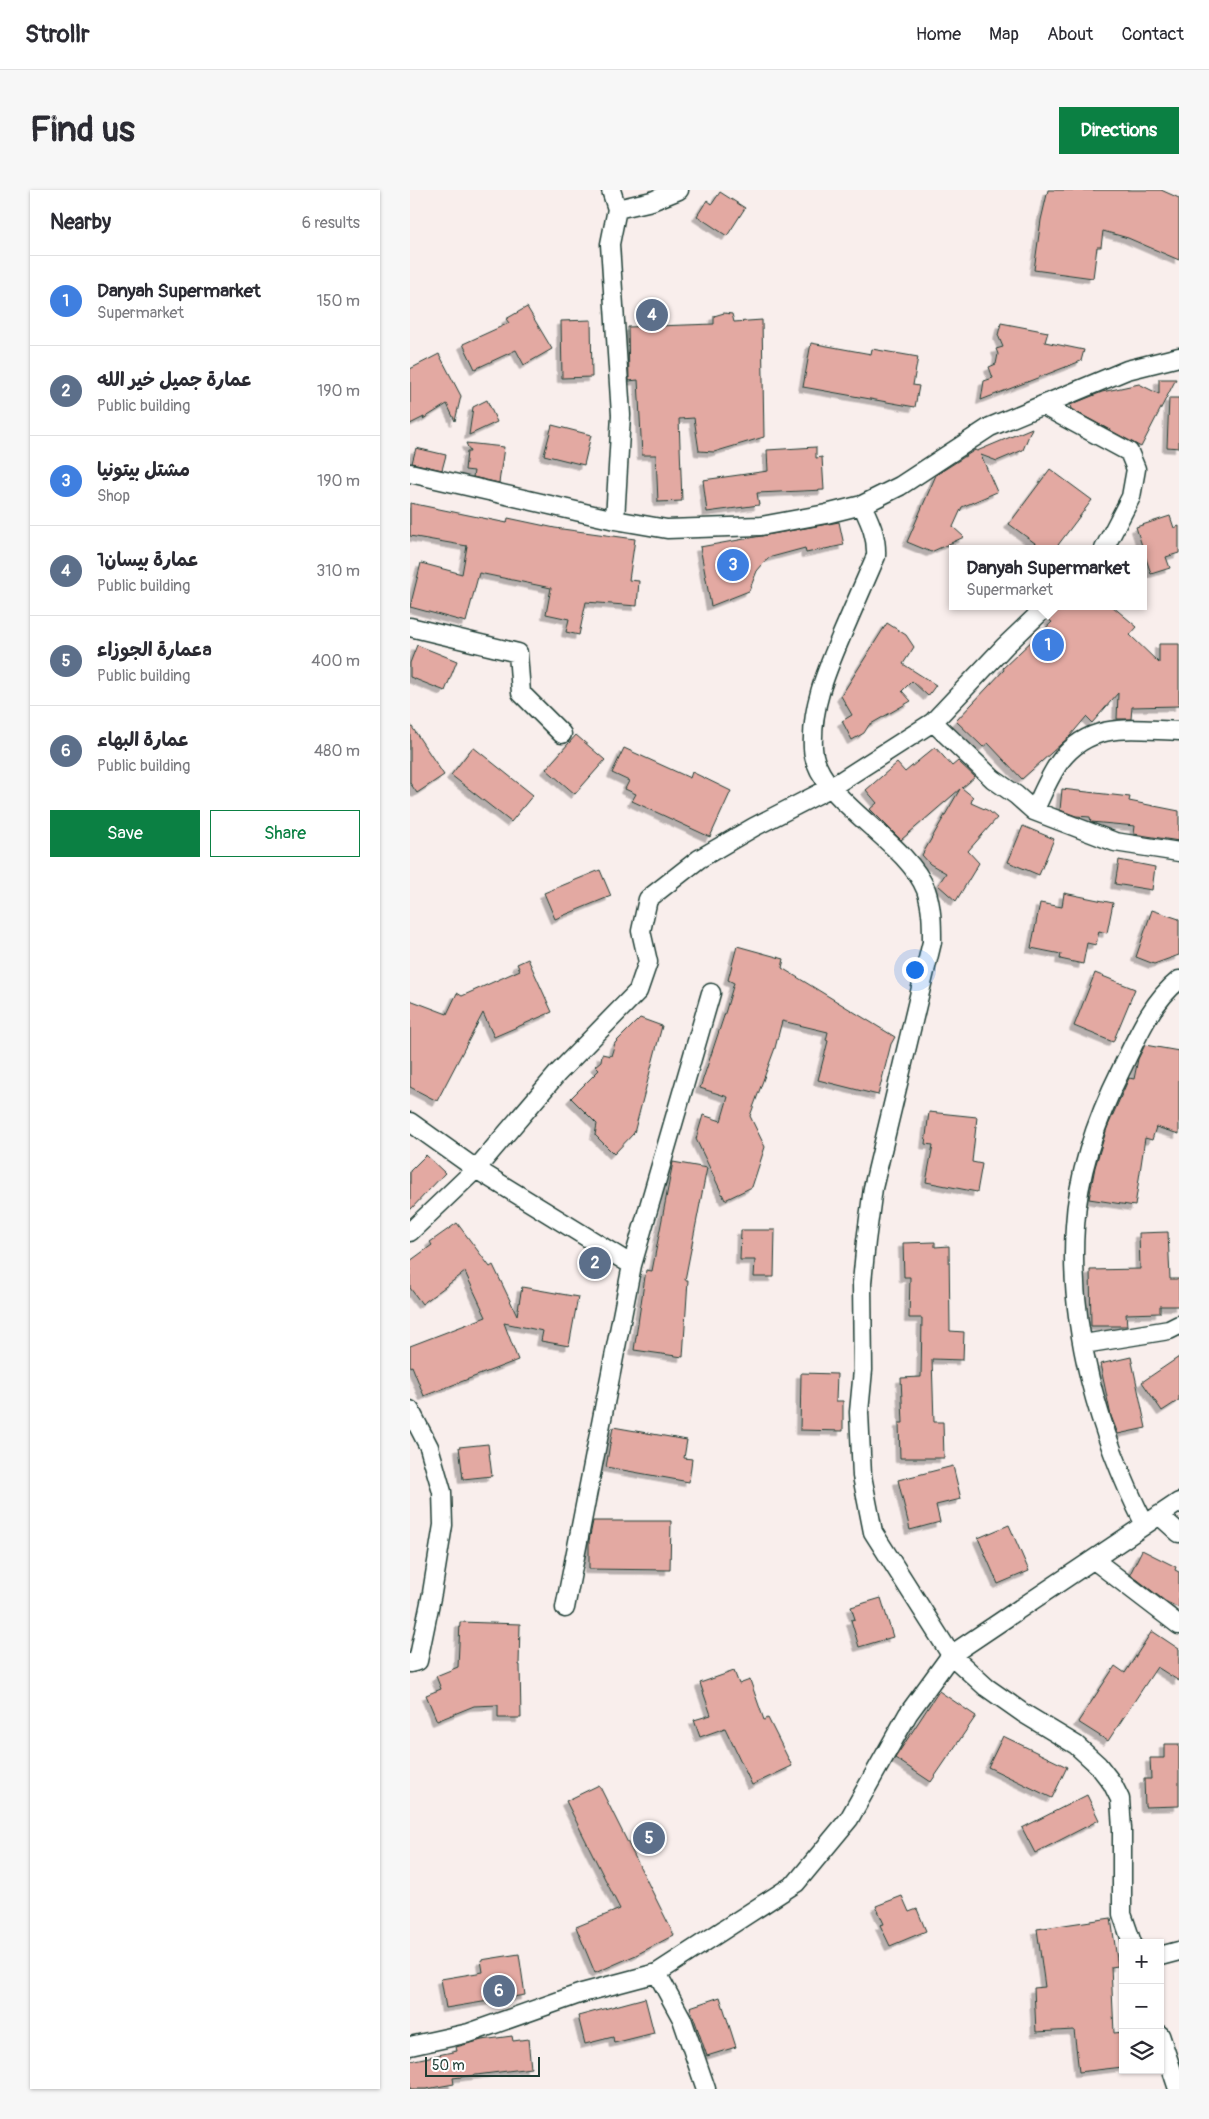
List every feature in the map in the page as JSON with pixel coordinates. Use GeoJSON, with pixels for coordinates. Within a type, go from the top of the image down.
{"type":"FeatureCollection","features":[{"type":"Feature","properties":{"kind":"street"},"geometry":{"type":"LineString","coordinates":[[611,190],[618,209],[610,244],[621,415],[615,520]]}},
{"type":"Feature","properties":{"kind":"street"},"geometry":{"type":"LineString","coordinates":[[618,209],[652,201],[679,190]]}},
{"type":"Feature","properties":{"kind":"street"},"geometry":{"type":"LineString","coordinates":[[410,472],[615,520],[667,529],[761,526],[862,505],[900,486],[990,427],[1127,370],[1179,357]]}},
{"type":"Feature","properties":{"kind":"street"},"geometry":{"type":"LineString","coordinates":[[1042,405],[1129,452],[1136,469],[1131,497],[1106,545]]}},
{"type":"Feature","properties":{"kind":"street"},"geometry":{"type":"LineString","coordinates":[[862,505],[877,542],[876,556],[820,687],[814,714],[812,749],[817,768],[830,788],[905,858],[925,889],[931,909],[932,942],[873,1188],[862,1283],[863,1370],[859,1412],[862,1476],[873,1532],[951,1655],[986,1687],[1023,1713],[1076,1745],[1098,1765],[1112,1783],[1120,1800],[1122,1914],[1131,1939]]}},
{"type":"Feature","properties":{"kind":"street"},"geometry":{"type":"LineString","coordinates":[[410,1232],[476,1169],[557,1074],[638,990],[648,962],[641,931],[648,898],[698,859],[754,827],[830,788],[933,722],[1005,646],[1043,610]]}},
{"type":"Feature","properties":{"kind":"street"},"geometry":{"type":"LineString","coordinates":[[410,627],[518,653],[521,693],[562,734]]}},
{"type":"Feature","properties":{"kind":"street"},"geometry":{"type":"LineString","coordinates":[[933,722],[993,779],[1016,795],[1034,811],[1115,842],[1179,852]]}},
{"type":"Feature","properties":{"kind":"street"},"geometry":{"type":"LineString","coordinates":[[1034,811],[1060,760],[1080,741],[1110,729],[1179,730]]}},
{"type":"Feature","properties":{"kind":"street"},"geometry":{"type":"LineString","coordinates":[[1145,1525],[1123,1482],[1106,1435],[1084,1344],[1074,1289],[1075,1225],[1084,1169],[1104,1106],[1141,1029],[1166,990],[1179,980]]}},
{"type":"Feature","properties":{"kind":"street"},"geometry":{"type":"LineString","coordinates":[[565,1608],[632,1265],[710,993]]}},
{"type":"Feature","properties":{"kind":"street"},"geometry":{"type":"LineString","coordinates":[[410,1122],[476,1169],[632,1265]]}},
{"type":"Feature","properties":{"kind":"street"},"geometry":{"type":"LineString","coordinates":[[1084,1344],[1169,1330],[1179,1325]]}},
{"type":"Feature","properties":{"kind":"street"},"geometry":{"type":"LineString","coordinates":[[410,1410],[429,1447],[442,1492],[443,1524],[432,1593],[418,1661],[410,1663]]}},
{"type":"Feature","properties":{"kind":"street"},"geometry":{"type":"LineString","coordinates":[[410,2046],[469,2033],[582,1993],[657,1973],[796,1882],[849,1819],[908,1714],[951,1655],[1179,1502]]}},
{"type":"Feature","properties":{"kind":"street"},"geometry":{"type":"LineString","coordinates":[[1159,1515],[1179,1533]]}},
{"type":"Feature","properties":{"kind":"street"},"geometry":{"type":"LineString","coordinates":[[1094,1560],[1179,1625]]}},
{"type":"Feature","properties":{"kind":"street"},"geometry":{"type":"LineString","coordinates":[[1164,1955],[1179,1952]]}},
{"type":"Feature","properties":{"kind":"street"},"geometry":{"type":"LineString","coordinates":[[657,1973],[682,2019],[706,2089]]}},
{"type":"Feature","properties":{"kind":"street"},"geometry":{"type":"LineString","coordinates":[[1164,2047],[1178,2089]]}},
{"type":"Feature","properties":{"kind":"building"},"geometry":{"type":"Polygon","coordinates":[[[1048,190],[1161,190],[1179,198],[1179,260],[1128,238],[1103,231],[1101,247],[1097,247],[1093,278],[1034,270],[1041,220],[1048,190]]]}},
{"type":"Feature","properties":{"kind":"building"},"geometry":{"type":"Polygon","coordinates":[[[720,192],[745,208],[727,236],[697,216],[707,200],[712,204],[720,192]]]}},
{"type":"Feature","properties":{"kind":"building"},"geometry":{"type":"Polygon","coordinates":[[[527,307],[552,349],[524,365],[516,350],[475,369],[463,344],[509,323],[506,319],[527,307]]]}},
{"type":"Feature","properties":{"kind":"building"},"geometry":{"type":"Polygon","coordinates":[[[724,313],[732,314],[734,322],[762,320],[764,437],[714,452],[699,451],[694,418],[679,419],[682,501],[658,502],[656,455],[642,455],[638,380],[629,381],[628,327],[714,324],[714,316],[724,313]]]}},
{"type":"Feature","properties":{"kind":"building"},"geometry":{"type":"Polygon","coordinates":[[[591,320],[592,377],[562,378],[561,321],[591,320]]]}},
{"type":"Feature","properties":{"kind":"building"},"geometry":{"type":"Polygon","coordinates":[[[1001,323],[1048,332],[1045,342],[1084,350],[1081,361],[981,400],[984,381],[993,378],[989,367],[996,364],[998,354],[996,349],[1003,347],[998,335],[1001,323]]]}},
{"type":"Feature","properties":{"kind":"building"},"geometry":{"type":"Polygon","coordinates":[[[811,343],[871,354],[872,349],[918,357],[913,385],[919,386],[915,407],[803,387],[811,343]]]}},
{"type":"Feature","properties":{"kind":"building"},"geometry":{"type":"Polygon","coordinates":[[[439,354],[461,396],[455,421],[447,404],[423,419],[424,417],[410,424],[410,369],[439,354]]]}},
{"type":"Feature","properties":{"kind":"building"},"geometry":{"type":"Polygon","coordinates":[[[1159,379],[1176,379],[1141,447],[1071,409],[1070,405],[1102,392],[1139,384],[1159,394],[1159,379]]]}},
{"type":"Feature","properties":{"kind":"building"},"geometry":{"type":"Polygon","coordinates":[[[1169,398],[1179,398],[1179,448],[1167,447],[1169,398]]]}},
{"type":"Feature","properties":{"kind":"building"},"geometry":{"type":"Polygon","coordinates":[[[487,400],[497,422],[469,435],[473,407],[487,400]]]}},
{"type":"Feature","properties":{"kind":"building"},"geometry":{"type":"Polygon","coordinates":[[[552,425],[591,435],[584,465],[544,455],[552,425]]]}},
{"type":"Feature","properties":{"kind":"building"},"geometry":{"type":"Polygon","coordinates":[[[1032,428],[1023,450],[997,461],[981,455],[997,492],[962,507],[953,527],[964,537],[931,552],[907,542],[936,475],[975,450],[977,451],[1032,428]]]}},
{"type":"Feature","properties":{"kind":"building"},"geometry":{"type":"Polygon","coordinates":[[[466,443],[504,447],[499,483],[473,477],[474,471],[465,470],[467,452],[470,452],[466,443]]]}},
{"type":"Feature","properties":{"kind":"building"},"geometry":{"type":"Polygon","coordinates":[[[816,447],[816,458],[822,457],[824,490],[757,493],[759,505],[707,512],[703,480],[768,471],[767,450],[816,447]]]}},
{"type":"Feature","properties":{"kind":"building"},"geometry":{"type":"Polygon","coordinates":[[[416,448],[446,455],[442,470],[412,463],[416,448]]]}},
{"type":"Feature","properties":{"kind":"building"},"geometry":{"type":"Polygon","coordinates":[[[1050,469],[1092,500],[1058,545],[1038,545],[1009,524],[1050,469]]]}},
{"type":"Feature","properties":{"kind":"building"},"geometry":{"type":"Polygon","coordinates":[[[410,503],[507,523],[508,518],[555,528],[635,539],[629,580],[639,581],[637,606],[586,602],[579,635],[566,632],[569,619],[546,614],[551,588],[479,573],[466,622],[410,607],[421,563],[462,574],[467,546],[410,536],[410,503]]]}},
{"type":"Feature","properties":{"kind":"building"},"geometry":{"type":"Polygon","coordinates":[[[1170,516],[1174,528],[1179,526],[1179,553],[1166,557],[1170,568],[1151,574],[1147,561],[1147,545],[1142,545],[1136,527],[1170,516]]]}},
{"type":"Feature","properties":{"kind":"building"},"geometry":{"type":"Polygon","coordinates":[[[839,522],[844,545],[806,553],[805,548],[768,558],[757,571],[749,591],[711,606],[700,547],[839,522]]]}},
{"type":"Feature","properties":{"kind":"building"},"geometry":{"type":"Polygon","coordinates":[[[1058,610],[1117,610],[1137,627],[1130,635],[1159,663],[1159,644],[1179,644],[1179,706],[1132,707],[1131,719],[1117,719],[1118,693],[1092,723],[1086,717],[1070,736],[1022,779],[988,743],[983,747],[956,721],[1004,670],[1003,668],[1052,622],[1049,620],[1058,610]]]}},
{"type":"Feature","properties":{"kind":"building"},"geometry":{"type":"Polygon","coordinates":[[[887,623],[906,635],[914,647],[903,664],[936,685],[928,696],[912,681],[902,691],[911,701],[869,725],[864,733],[852,740],[842,721],[852,715],[841,696],[887,623]]]}},
{"type":"Feature","properties":{"kind":"building"},"geometry":{"type":"Polygon","coordinates":[[[417,645],[457,661],[445,691],[410,677],[410,663],[417,645]]]}},
{"type":"Feature","properties":{"kind":"building"},"geometry":{"type":"Polygon","coordinates":[[[410,724],[444,775],[417,793],[410,783],[410,724]]]}},
{"type":"Feature","properties":{"kind":"building"},"geometry":{"type":"Polygon","coordinates":[[[576,735],[605,760],[575,794],[546,769],[576,735]]]}},
{"type":"Feature","properties":{"kind":"building"},"geometry":{"type":"Polygon","coordinates":[[[473,747],[533,795],[511,822],[451,775],[473,747]]]}},
{"type":"Feature","properties":{"kind":"building"},"geometry":{"type":"Polygon","coordinates":[[[935,747],[952,766],[958,761],[975,777],[962,788],[973,797],[971,803],[989,811],[997,818],[968,851],[979,863],[956,901],[938,885],[946,873],[930,864],[922,855],[960,789],[901,840],[870,809],[877,803],[866,790],[897,763],[905,772],[935,747]]]}},
{"type":"Feature","properties":{"kind":"building"},"geometry":{"type":"Polygon","coordinates":[[[624,748],[690,778],[692,772],[731,791],[710,837],[632,801],[636,794],[625,789],[629,781],[612,773],[624,748]]]}},
{"type":"Feature","properties":{"kind":"building"},"geometry":{"type":"Polygon","coordinates":[[[1062,789],[1130,797],[1129,801],[1179,811],[1179,841],[1134,834],[1135,826],[1091,822],[1090,817],[1076,816],[1060,810],[1062,789]]]}},
{"type":"Feature","properties":{"kind":"building"},"geometry":{"type":"Polygon","coordinates":[[[1023,826],[1054,839],[1039,875],[1008,862],[1023,826]]]}},
{"type":"Feature","properties":{"kind":"building"},"geometry":{"type":"Polygon","coordinates":[[[1119,860],[1155,867],[1152,890],[1115,884],[1119,860]]]}},
{"type":"Feature","properties":{"kind":"building"},"geometry":{"type":"Polygon","coordinates":[[[600,870],[611,896],[555,919],[544,893],[600,870]]]}},
{"type":"Feature","properties":{"kind":"building"},"geometry":{"type":"Polygon","coordinates":[[[1064,893],[1113,903],[1107,933],[1099,931],[1096,945],[1087,943],[1083,964],[1060,959],[1061,954],[1031,948],[1040,903],[1062,907],[1064,893]]]}},
{"type":"Feature","properties":{"kind":"building"},"geometry":{"type":"Polygon","coordinates":[[[1152,910],[1179,919],[1179,955],[1154,964],[1136,957],[1152,910]]]}},
{"type":"Feature","properties":{"kind":"building"},"geometry":{"type":"Polygon","coordinates":[[[737,946],[784,959],[782,968],[895,1037],[891,1044],[878,1095],[818,1080],[828,1041],[826,1040],[828,1032],[782,1021],[775,1048],[750,1116],[765,1147],[752,1187],[725,1200],[696,1139],[703,1115],[721,1121],[728,1097],[700,1088],[734,983],[728,980],[737,946]]]}},
{"type":"Feature","properties":{"kind":"building"},"geometry":{"type":"Polygon","coordinates":[[[528,959],[552,1012],[494,1037],[483,1013],[437,1101],[410,1087],[410,1000],[447,1014],[457,993],[462,996],[520,970],[517,964],[528,959]]]}},
{"type":"Feature","properties":{"kind":"building"},"geometry":{"type":"Polygon","coordinates":[[[1095,973],[1135,989],[1113,1042],[1074,1026],[1095,973]]]}},
{"type":"Feature","properties":{"kind":"building"},"geometry":{"type":"Polygon","coordinates":[[[640,1018],[662,1026],[634,1133],[614,1154],[595,1135],[597,1124],[571,1098],[599,1070],[595,1066],[601,1061],[602,1054],[611,1056],[615,1043],[640,1018]]]}},
{"type":"Feature","properties":{"kind":"building"},"geometry":{"type":"Polygon","coordinates":[[[1145,1045],[1179,1051],[1179,1134],[1156,1127],[1152,1140],[1145,1138],[1135,1206],[1089,1199],[1095,1167],[1107,1128],[1129,1078],[1134,1079],[1138,1059],[1145,1045]]]}},
{"type":"Feature","properties":{"kind":"building"},"geometry":{"type":"Polygon","coordinates":[[[929,1112],[977,1117],[972,1162],[982,1164],[977,1192],[926,1182],[933,1145],[925,1144],[929,1112]]]}},
{"type":"Feature","properties":{"kind":"building"},"geometry":{"type":"Polygon","coordinates":[[[426,1155],[445,1173],[410,1210],[410,1171],[426,1155]]]}},
{"type":"Feature","properties":{"kind":"building"},"geometry":{"type":"Polygon","coordinates":[[[673,1162],[707,1168],[685,1280],[688,1280],[683,1357],[634,1350],[646,1270],[652,1271],[673,1162]]]}},
{"type":"Feature","properties":{"kind":"building"},"geometry":{"type":"Polygon","coordinates":[[[457,1223],[490,1267],[493,1265],[517,1315],[522,1287],[578,1297],[569,1346],[541,1341],[543,1331],[504,1323],[518,1360],[424,1396],[412,1366],[410,1367],[410,1346],[486,1317],[465,1272],[422,1304],[410,1288],[410,1261],[432,1245],[430,1242],[457,1223]]]}},
{"type":"Feature","properties":{"kind":"building"},"geometry":{"type":"Polygon","coordinates":[[[741,1230],[775,1230],[774,1277],[754,1277],[755,1260],[740,1260],[741,1230]]]}},
{"type":"Feature","properties":{"kind":"building"},"geometry":{"type":"Polygon","coordinates":[[[1168,1232],[1170,1279],[1179,1279],[1179,1306],[1160,1306],[1160,1313],[1126,1314],[1127,1326],[1091,1326],[1090,1270],[1140,1269],[1139,1233],[1168,1232]]]}},
{"type":"Feature","properties":{"kind":"building"},"geometry":{"type":"Polygon","coordinates":[[[935,1242],[935,1247],[949,1246],[950,1331],[964,1332],[963,1360],[932,1359],[934,1422],[943,1422],[944,1458],[900,1458],[899,1423],[903,1423],[901,1378],[921,1377],[922,1318],[909,1318],[910,1277],[904,1277],[903,1243],[935,1242]]]}},
{"type":"Feature","properties":{"kind":"building"},"geometry":{"type":"Polygon","coordinates":[[[1131,1357],[1146,1428],[1118,1434],[1111,1416],[1100,1364],[1131,1357]]]}},
{"type":"Feature","properties":{"kind":"building"},"geometry":{"type":"Polygon","coordinates":[[[1179,1357],[1179,1400],[1162,1411],[1142,1382],[1179,1357]]]}},
{"type":"Feature","properties":{"kind":"building"},"geometry":{"type":"Polygon","coordinates":[[[801,1373],[837,1374],[836,1401],[843,1401],[843,1431],[800,1430],[801,1373]]]}},
{"type":"Feature","properties":{"kind":"building"},"geometry":{"type":"Polygon","coordinates":[[[613,1427],[687,1440],[684,1458],[692,1459],[689,1482],[606,1467],[613,1427]]]}},
{"type":"Feature","properties":{"kind":"building"},"geometry":{"type":"Polygon","coordinates":[[[488,1444],[492,1476],[463,1479],[459,1447],[488,1444]]]}},
{"type":"Feature","properties":{"kind":"building"},"geometry":{"type":"Polygon","coordinates":[[[953,1466],[961,1499],[936,1505],[940,1522],[910,1530],[898,1480],[953,1466]]]}},
{"type":"Feature","properties":{"kind":"building"},"geometry":{"type":"Polygon","coordinates":[[[593,1521],[671,1521],[670,1570],[589,1569],[589,1541],[593,1521]]]}},
{"type":"Feature","properties":{"kind":"building"},"geometry":{"type":"Polygon","coordinates":[[[1009,1525],[1029,1571],[998,1584],[978,1538],[1009,1525]]]}},
{"type":"Feature","properties":{"kind":"building"},"geometry":{"type":"Polygon","coordinates":[[[1142,1550],[1176,1567],[1175,1570],[1179,1572],[1179,1608],[1165,1601],[1130,1574],[1142,1550]]]}},
{"type":"Feature","properties":{"kind":"building"},"geometry":{"type":"Polygon","coordinates":[[[881,1598],[893,1637],[859,1647],[851,1620],[855,1619],[851,1607],[881,1598]]]}},
{"type":"Feature","properties":{"kind":"building"},"geometry":{"type":"Polygon","coordinates":[[[460,1622],[520,1624],[521,1718],[498,1718],[498,1705],[474,1706],[437,1721],[426,1695],[441,1689],[436,1676],[458,1667],[460,1622]]]}},
{"type":"Feature","properties":{"kind":"building"},"geometry":{"type":"Polygon","coordinates":[[[1152,1631],[1179,1649],[1179,1681],[1157,1667],[1108,1741],[1078,1722],[1115,1666],[1125,1673],[1152,1631]]]}},
{"type":"Feature","properties":{"kind":"building"},"geometry":{"type":"Polygon","coordinates":[[[734,1671],[739,1684],[750,1680],[764,1720],[768,1718],[792,1766],[752,1785],[725,1728],[700,1737],[694,1720],[711,1715],[700,1683],[734,1671]]]}},
{"type":"Feature","properties":{"kind":"building"},"geometry":{"type":"Polygon","coordinates":[[[939,1691],[976,1716],[931,1782],[895,1758],[939,1691]]]}},
{"type":"Feature","properties":{"kind":"building"},"geometry":{"type":"Polygon","coordinates":[[[1003,1736],[1067,1767],[1052,1798],[988,1767],[1003,1736]]]}},
{"type":"Feature","properties":{"kind":"building"},"geometry":{"type":"Polygon","coordinates":[[[1164,1744],[1179,1744],[1179,1806],[1145,1807],[1144,1779],[1151,1779],[1150,1758],[1164,1758],[1164,1744]]]}},
{"type":"Feature","properties":{"kind":"building"},"geometry":{"type":"Polygon","coordinates":[[[599,1785],[674,1935],[636,1955],[595,1973],[576,1927],[620,1909],[566,1801],[599,1785]]]}},
{"type":"Feature","properties":{"kind":"building"},"geometry":{"type":"Polygon","coordinates":[[[1087,1795],[1099,1820],[1035,1853],[1022,1828],[1087,1795]]]}},
{"type":"Feature","properties":{"kind":"building"},"geometry":{"type":"Polygon","coordinates":[[[902,1896],[909,1912],[917,1909],[926,1931],[890,1946],[880,1925],[884,1924],[876,1906],[902,1896]]]}},
{"type":"Feature","properties":{"kind":"building"},"geometry":{"type":"Polygon","coordinates":[[[1111,1918],[1118,1966],[1111,1967],[1114,2033],[1119,2032],[1119,2067],[1079,2072],[1074,2030],[1036,2032],[1034,1988],[1045,1987],[1037,1929],[1111,1918]]]}},
{"type":"Feature","properties":{"kind":"building"},"geometry":{"type":"Polygon","coordinates":[[[519,1954],[525,1995],[446,2008],[441,1979],[483,1972],[481,1960],[519,1954]]]}},
{"type":"Feature","properties":{"kind":"building"},"geometry":{"type":"Polygon","coordinates":[[[720,1997],[736,2047],[707,2056],[690,2007],[720,1997]]]}},
{"type":"Feature","properties":{"kind":"building"},"geometry":{"type":"Polygon","coordinates":[[[645,1998],[654,2033],[614,2043],[613,2037],[585,2044],[578,2016],[645,1998]]]}},
{"type":"Feature","properties":{"kind":"building"},"geometry":{"type":"Polygon","coordinates":[[[512,2036],[513,2041],[528,2039],[531,2068],[453,2078],[454,2084],[426,2089],[410,2089],[410,2061],[457,2051],[456,2047],[482,2040],[512,2036]]]}},
{"type":"Feature","properties":{"kind":"place","name":"عمارة بيسان1"},"geometry":{"type":"Point","coordinates":[652,315]}},
{"type":"Feature","properties":{"kind":"place","name":"مشتل بيتونيا"},"geometry":{"type":"Point","coordinates":[733,565]}},
{"type":"Feature","properties":{"kind":"place","name":"Danyah Supermarket"},"geometry":{"type":"Point","coordinates":[1048,645]}},
{"type":"Feature","properties":{"kind":"place","name":"عمارة جميل خير الله"},"geometry":{"type":"Point","coordinates":[595,1263]}},
{"type":"Feature","properties":{"kind":"place","name":"عمارة الجوزاءa"},"geometry":{"type":"Point","coordinates":[649,1838]}},
{"type":"Feature","properties":{"kind":"place","name":"عمارة البهاء"},"geometry":{"type":"Point","coordinates":[499,1991]}}]}
